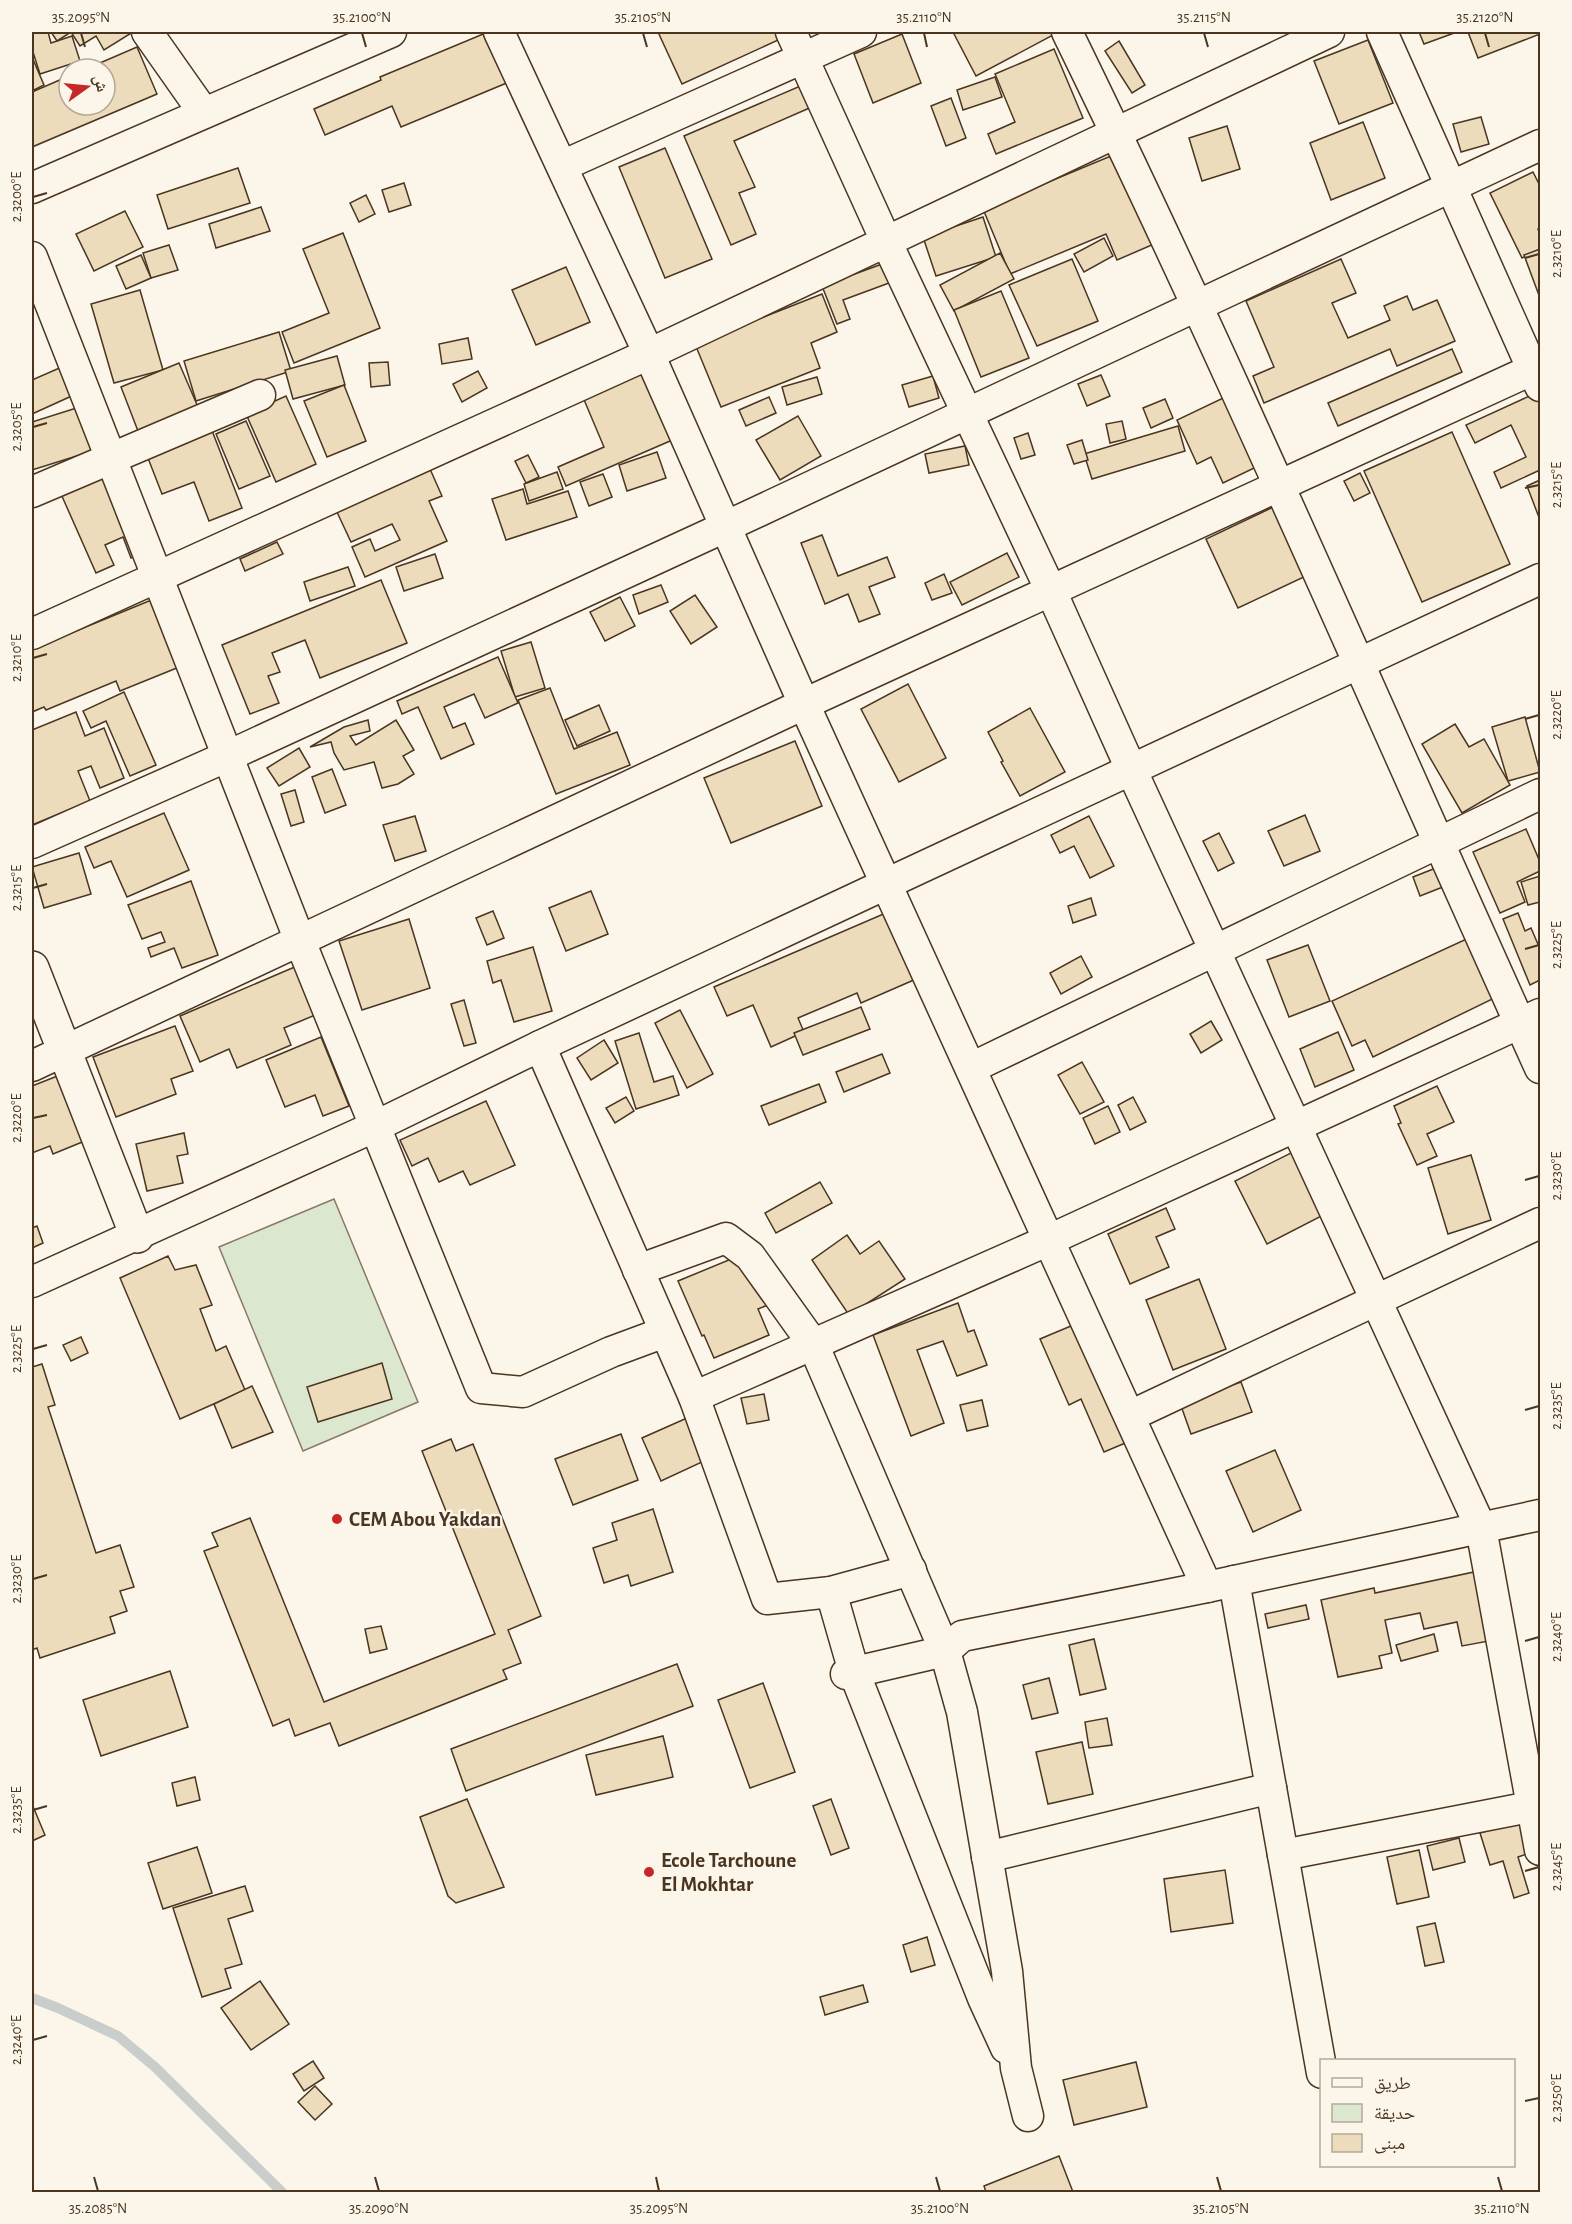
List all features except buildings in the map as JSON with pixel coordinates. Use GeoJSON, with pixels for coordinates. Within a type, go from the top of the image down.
{"type":"FeatureCollection","features":[{"type":"Feature","properties":{"kind":"street"},"geometry":{"type":"LineString","coordinates":[[147,32],[204,113]]}},
{"type":"Feature","properties":{"kind":"street"},"geometry":{"type":"LineString","coordinates":[[32,188],[391,32]]}},
{"type":"Feature","properties":{"kind":"street"},"geometry":{"type":"LineString","coordinates":[[499,32],[649,354],[804,704],[1130,1416],[1221,1584],[1271,1788],[1320,2062]]}},
{"type":"Feature","properties":{"kind":"street"},"geometry":{"type":"LineString","coordinates":[[562,166],[797,45],[861,32]]}},
{"type":"Feature","properties":{"kind":"street"},"geometry":{"type":"LineString","coordinates":[[1067,32],[1116,132],[1280,486],[1439,843],[1530,1019],[1540,1068]]}},
{"type":"Feature","properties":{"kind":"street"},"geometry":{"type":"LineString","coordinates":[[32,634],[649,354],[1329,32]]}},
{"type":"Feature","properties":{"kind":"street"},"geometry":{"type":"LineString","coordinates":[[32,1066],[804,704],[1280,486],[1538,374],[1382,32]]}},
{"type":"Feature","properties":{"kind":"street"},"geometry":{"type":"LineString","coordinates":[[797,45],[886,241],[1051,591],[1131,770],[1481,1528],[1536,1806],[1540,1850]]}},
{"type":"Feature","properties":{"kind":"street"},"geometry":{"type":"LineString","coordinates":[[32,843],[228,756],[967,414],[1540,144]]}},
{"type":"Feature","properties":{"kind":"street"},"geometry":{"type":"LineString","coordinates":[[32,257],[300,941],[481,1388],[523,1392],[611,1352],[665,1332]]}},
{"type":"Feature","properties":{"kind":"street"},"geometry":{"type":"LineString","coordinates":[[32,492],[260,395]]}},
{"type":"Feature","properties":{"kind":"street"},"geometry":{"type":"LineString","coordinates":[[32,1282],[376,1126],[540,1046],[1540,579]]}},
{"type":"Feature","properties":{"kind":"street"},"geometry":{"type":"LineString","coordinates":[[971,1068],[1540,794]]}},
{"type":"Feature","properties":{"kind":"street"},"geometry":{"type":"LineString","coordinates":[[32,968],[137,1236]]}},
{"type":"Feature","properties":{"kind":"street"},"geometry":{"type":"LineString","coordinates":[[694,1397],[1049,1240],[1530,1019]]}},
{"type":"Feature","properties":{"kind":"street"},"geometry":{"type":"LineString","coordinates":[[540,1046],[694,1397],[767,1599],[831,1592],[911,1570]]}},
{"type":"Feature","properties":{"kind":"street"},"geometry":{"type":"LineString","coordinates":[[1130,1416],[1540,1223]]}},
{"type":"Feature","properties":{"kind":"street"},"geometry":{"type":"LineString","coordinates":[[638,1270],[726,1238],[750,1256],[813,1344],[945,1651],[962,1712],[1007,1971],[1016,2068],[1029,2116]]}},
{"type":"Feature","properties":{"kind":"street"},"geometry":{"type":"LineString","coordinates":[[850,1673],[945,1651],[962,1636],[1221,1584],[1540,1515]]}},
{"type":"Feature","properties":{"kind":"street"},"geometry":{"type":"LineString","coordinates":[[831,1592],[850,1673],[983,1998],[1016,2068]]}},
{"type":"Feature","properties":{"kind":"street"},"geometry":{"type":"LineString","coordinates":[[987,1857],[1271,1788]]}},
{"type":"Feature","properties":{"kind":"street"},"geometry":{"type":"LineString","coordinates":[[1283,1855],[1536,1806]]}},
{"type":"Feature","properties":{"kind":"green space"},"geometry":{"type":"Polygon","coordinates":[[[334,1199],[418,1402],[303,1451],[219,1247],[334,1199]]]}},
{"type":"Feature","properties":{"kind":"waterway"},"geometry":{"type":"LineString","coordinates":[[32,1998],[118,2036],[155,2067],[282,2192]]}},
{"type":"Feature","properties":{"kind":"place","name":"CEM Abou Yakdan"},"geometry":{"type":"Point","coordinates":[337,1519]}},
{"type":"Feature","properties":{"kind":"place","name":"Ecole Tarchoune El Mokhtar"},"geometry":{"type":"Point","coordinates":[649,1872]}}]}
